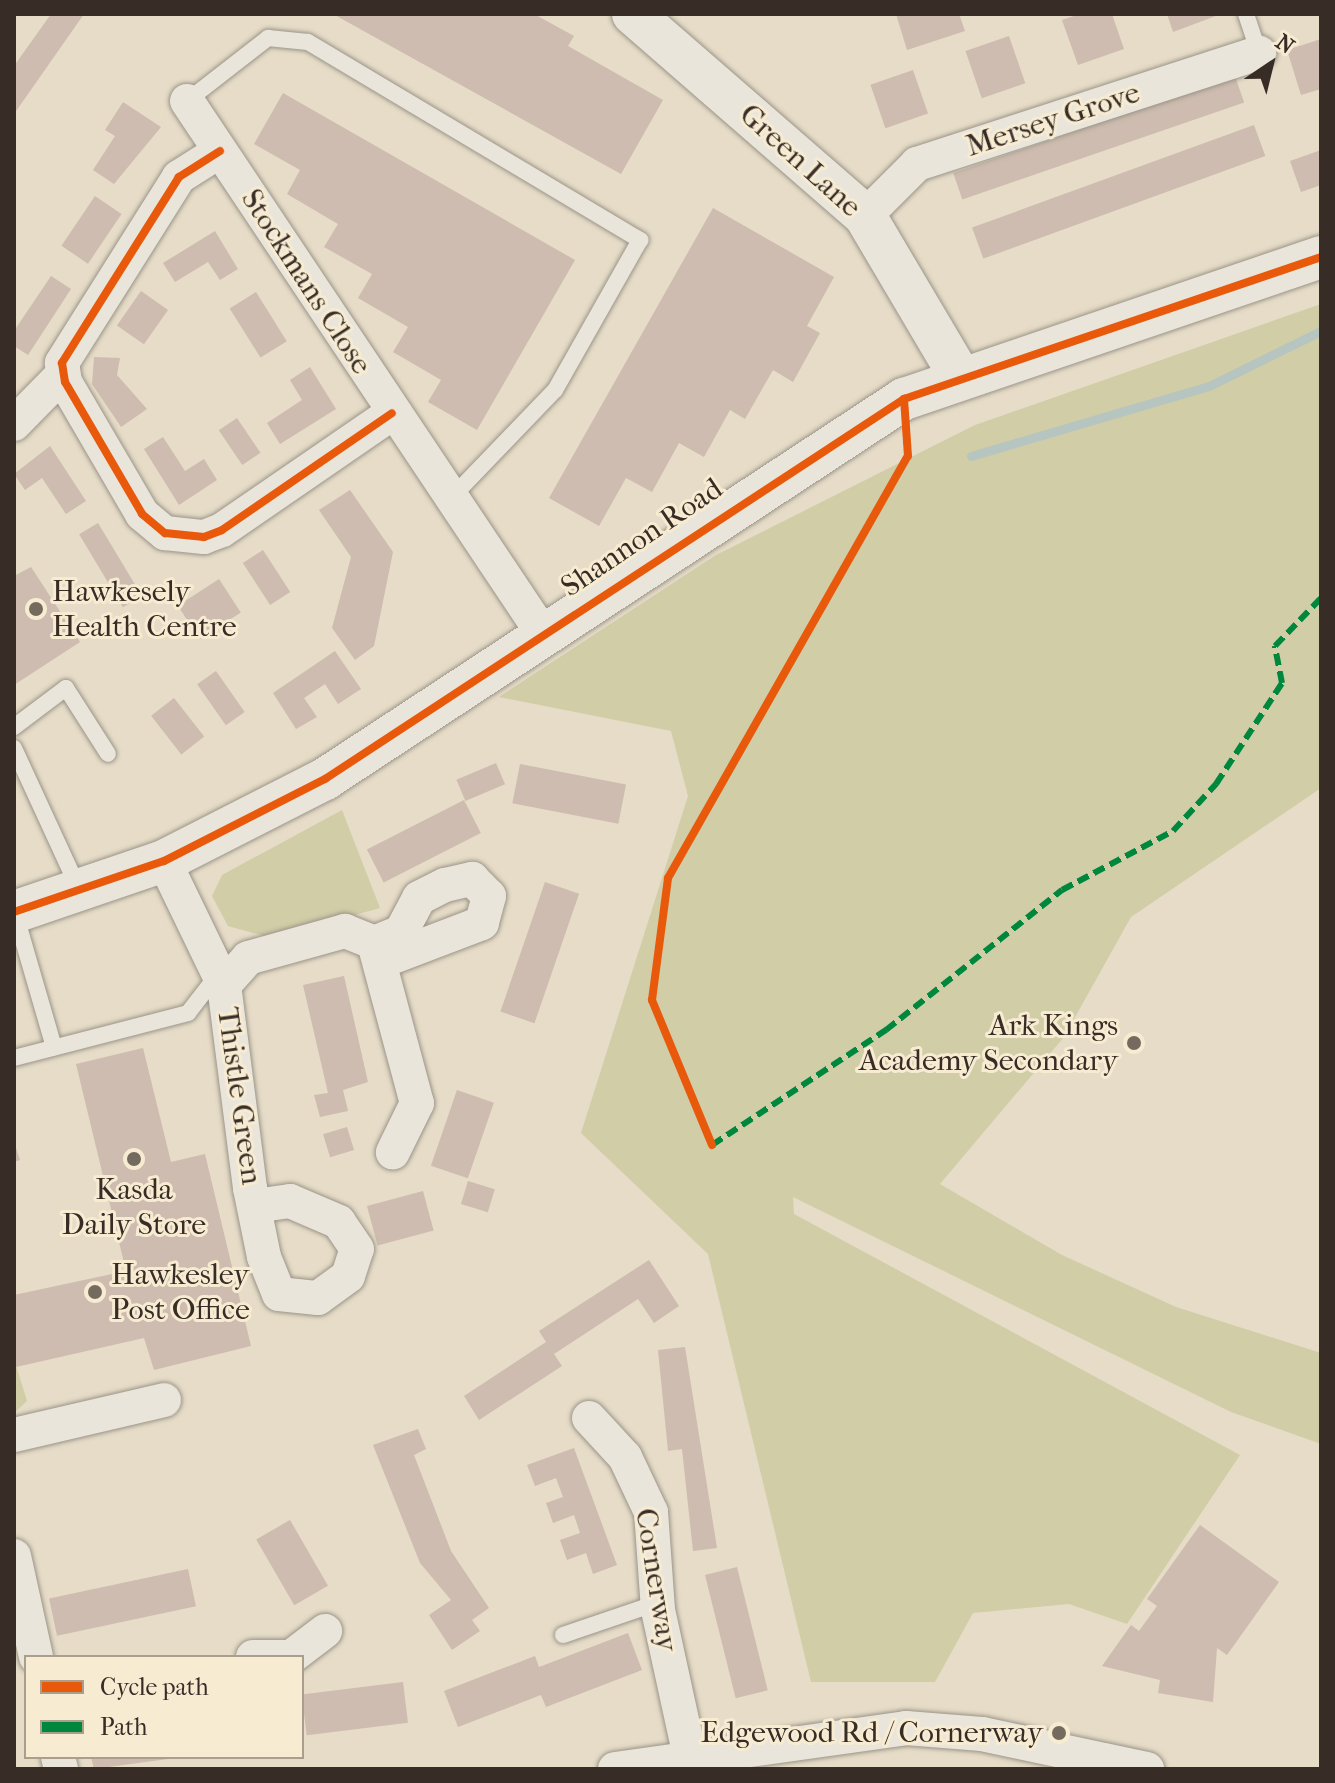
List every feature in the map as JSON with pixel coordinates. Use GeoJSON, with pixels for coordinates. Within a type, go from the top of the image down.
{"type":"FeatureCollection","features":[{"type":"Feature","properties":{"kind":"street","name":"Green Lane"},"geometry":{"type":"LineString","coordinates":[[633,14],[865,216],[959,375]]}},
{"type":"Feature","properties":{"kind":"street","name":"Mersey Grove"},"geometry":{"type":"LineString","coordinates":[[865,216],[917,164],[1259,53]]}},
{"type":"Feature","properties":{"kind":"street","name":"Stockmans Close"},"geometry":{"type":"LineString","coordinates":[[187,101],[392,413],[543,634]]}},
{"type":"Feature","properties":{"kind":"street"},"geometry":{"type":"LineString","coordinates":[[14,424],[63,374],[75,334],[179,177],[220,151]]}},
{"type":"Feature","properties":{"kind":"street","name":"Shannon Road"},"geometry":{"type":"LineString","coordinates":[[14,912],[164,861],[325,779],[766,484],[904,399],[959,375],[1321,257]]}},
{"type":"Feature","properties":{"kind":"street"},"geometry":{"type":"LineString","coordinates":[[63,374],[142,514],[183,537],[222,530],[392,413]]}},
{"type":"Feature","properties":{"kind":"street","name":"Thistle Green"},"geometry":{"type":"LineString","coordinates":[[164,861],[222,979],[254,1206]]}},
{"type":"Feature","properties":{"kind":"street","name":"Thistle Green"},"geometry":{"type":"LineString","coordinates":[[222,979],[248,958],[345,931],[377,952],[417,1103],[393,1152]]}},
{"type":"Feature","properties":{"kind":"street"},"geometry":{"type":"LineString","coordinates":[[14,1435],[164,1400]]}},
{"type":"Feature","properties":{"kind":"street","name":"Cornerway"},"geometry":{"type":"LineString","coordinates":[[589,1418],[625,1457],[651,1512],[657,1603],[690,1757]]}},
{"type":"Feature","properties":{"kind":"street"},"geometry":{"type":"LineString","coordinates":[[14,1556],[36,1655]]}},
{"type":"Feature","properties":{"kind":"street"},"geometry":{"type":"LineString","coordinates":[[292,1655],[325,1631]]}},
{"type":"Feature","properties":{"kind":"street"},"geometry":{"type":"LineString","coordinates":[[615,1769],[906,1728],[982,1734],[1147,1769]]}},
{"type":"Feature","properties":{"kind":"lane"},"geometry":{"type":"LineString","coordinates":[[1246,14],[1259,53]]}},
{"type":"Feature","properties":{"kind":"lane"},"geometry":{"type":"LineString","coordinates":[[187,101],[268,38],[308,42],[640,240],[555,390],[451,498]]}},
{"type":"Feature","properties":{"kind":"lane"},"geometry":{"type":"LineString","coordinates":[[14,727],[66,688],[108,754]]}},
{"type":"Feature","properties":{"kind":"lane"},"geometry":{"type":"LineString","coordinates":[[14,748],[79,890]]}},
{"type":"Feature","properties":{"kind":"lane"},"geometry":{"type":"LineString","coordinates":[[14,912],[54,1047]]}},
{"type":"Feature","properties":{"kind":"lane"},"geometry":{"type":"LineString","coordinates":[[14,1058],[188,1013],[222,979]]}},
{"type":"Feature","properties":{"kind":"lane"},"geometry":{"type":"LineString","coordinates":[[563,1635],[657,1603]]}},
{"type":"Feature","properties":{"kind":"shaded area"},"geometry":{"type":"Polygon","coordinates":[[[1321,304],[1321,788],[1131,917],[1064,1037],[940,1184],[1062,1255],[1176,1307],[1321,1353],[1321,1444],[1231,1412],[793,1197],[794,1214],[1240,1455],[1127,1624],[1069,1604],[973,1613],[935,1682],[811,1682],[708,1254],[581,1133],[688,796],[671,731],[499,697],[716,555],[975,425],[1321,304]]]}},
{"type":"Feature","properties":{"kind":"shaded area"},"geometry":{"type":"Polygon","coordinates":[[[342,810],[380,908],[272,938],[228,926],[212,896],[222,875],[342,810]]]}},
{"type":"Feature","properties":{"kind":"shaded area"},"geometry":{"type":"Polygon","coordinates":[[[14,1359],[27,1401],[14,1413],[14,1359]]]}},
{"type":"Feature","properties":{"kind":"building"},"geometry":{"type":"Polygon","coordinates":[[[51,14],[84,14],[14,114],[14,66],[51,14]]]}},
{"type":"Feature","properties":{"kind":"building"},"geometry":{"type":"Polygon","coordinates":[[[333,14],[534,14],[574,36],[568,46],[663,100],[621,174],[333,14]]]}},
{"type":"Feature","properties":{"kind":"building"},"geometry":{"type":"Polygon","coordinates":[[[896,14],[959,14],[965,31],[907,50],[896,14]]]}},
{"type":"Feature","properties":{"kind":"building"},"geometry":{"type":"Polygon","coordinates":[[[1080,14],[1112,14],[1124,49],[1078,65],[1062,20],[1080,14]]]}},
{"type":"Feature","properties":{"kind":"building"},"geometry":{"type":"Polygon","coordinates":[[[1167,14],[1221,14],[1173,32],[1167,14]]]}},
{"type":"Feature","properties":{"kind":"building"},"geometry":{"type":"Polygon","coordinates":[[[1009,36],[1025,83],[982,98],[966,51],[1009,36]]]}},
{"type":"Feature","properties":{"kind":"building"},"geometry":{"type":"Polygon","coordinates":[[[1321,39],[1321,89],[1301,95],[1287,50],[1321,39]]]}},
{"type":"Feature","properties":{"kind":"building"},"geometry":{"type":"Polygon","coordinates":[[[913,70],[928,113],[885,128],[870,85],[913,70]]]}},
{"type":"Feature","properties":{"kind":"building"},"geometry":{"type":"Polygon","coordinates":[[[1235,76],[1244,102],[962,199],[953,173],[1235,76]]]}},
{"type":"Feature","properties":{"kind":"building"},"geometry":{"type":"Polygon","coordinates":[[[283,93],[575,260],[477,430],[428,402],[441,380],[393,352],[408,327],[358,298],[372,274],[324,247],[338,224],[287,194],[300,170],[254,144],[283,93]]]}},
{"type":"Feature","properties":{"kind":"building"},"geometry":{"type":"Polygon","coordinates":[[[123,102],[161,127],[114,184],[93,170],[115,136],[105,130],[123,102]]]}},
{"type":"Feature","properties":{"kind":"building"},"geometry":{"type":"Polygon","coordinates":[[[1254,125],[1265,156],[983,259],[972,228],[1254,125]]]}},
{"type":"Feature","properties":{"kind":"building"},"geometry":{"type":"Polygon","coordinates":[[[1321,150],[1321,185],[1301,192],[1290,161],[1321,150]]]}},
{"type":"Feature","properties":{"kind":"building"},"geometry":{"type":"Polygon","coordinates":[[[95,196],[122,214],[88,264],[61,246],[95,196]]]}},
{"type":"Feature","properties":{"kind":"building"},"geometry":{"type":"Polygon","coordinates":[[[713,208],[834,277],[807,326],[820,333],[793,382],[773,370],[745,419],[730,410],[704,457],[679,443],[652,492],[626,478],[599,526],[549,498],[713,208]]]}},
{"type":"Feature","properties":{"kind":"building"},"geometry":{"type":"Polygon","coordinates":[[[215,231],[238,269],[220,280],[208,262],[175,282],[163,263],[215,231]]]}},
{"type":"Feature","properties":{"kind":"building"},"geometry":{"type":"Polygon","coordinates":[[[51,276],[71,289],[28,355],[14,346],[14,331],[51,276]]]}},
{"type":"Feature","properties":{"kind":"building"},"geometry":{"type":"Polygon","coordinates":[[[141,291],[168,310],[144,344],[117,325],[141,291]]]}},
{"type":"Feature","properties":{"kind":"building"},"geometry":{"type":"Polygon","coordinates":[[[256,292],[287,341],[260,358],[230,308],[256,292]]]}},
{"type":"Feature","properties":{"kind":"building"},"geometry":{"type":"Polygon","coordinates":[[[94,357],[120,358],[117,375],[147,409],[121,427],[92,384],[94,357]]]}},
{"type":"Feature","properties":{"kind":"building"},"geometry":{"type":"Polygon","coordinates":[[[310,367],[336,409],[280,444],[267,423],[302,400],[290,380],[310,367]]]}},
{"type":"Feature","properties":{"kind":"building"},"geometry":{"type":"Polygon","coordinates":[[[237,418],[260,453],[242,465],[219,430],[237,418]]]}},
{"type":"Feature","properties":{"kind":"building"},"geometry":{"type":"Polygon","coordinates":[[[163,437],[185,471],[204,459],[217,480],[179,505],[144,449],[163,437]]]}},
{"type":"Feature","properties":{"kind":"building"},"geometry":{"type":"Polygon","coordinates":[[[50,446],[86,501],[66,514],[42,478],[25,490],[14,474],[50,446]]]}},
{"type":"Feature","properties":{"kind":"building"},"geometry":{"type":"Polygon","coordinates":[[[350,490],[393,552],[374,646],[355,660],[332,628],[351,557],[319,510],[350,490]]]}},
{"type":"Feature","properties":{"kind":"building"},"geometry":{"type":"Polygon","coordinates":[[[98,523],[142,596],[123,607],[79,534],[98,523]]]}},
{"type":"Feature","properties":{"kind":"building"},"geometry":{"type":"Polygon","coordinates":[[[263,550],[290,592],[270,605],[243,563],[263,550]]]}},
{"type":"Feature","properties":{"kind":"building","name":"Hawkesely Health Centre"},"geometry":{"type":"Polygon","coordinates":[[[31,567],[80,642],[14,685],[14,576],[31,567]]]}},
{"type":"Feature","properties":{"kind":"building"},"geometry":{"type":"Polygon","coordinates":[[[219,579],[241,613],[200,639],[178,606],[219,579]]]}},
{"type":"Feature","properties":{"kind":"building"},"geometry":{"type":"Polygon","coordinates":[[[335,651],[361,689],[338,704],[325,684],[304,698],[317,717],[296,729],[273,693],[335,651]]]}},
{"type":"Feature","properties":{"kind":"building"},"geometry":{"type":"Polygon","coordinates":[[[216,671],[245,712],[226,725],[197,684],[216,671]]]}},
{"type":"Feature","properties":{"kind":"building"},"geometry":{"type":"Polygon","coordinates":[[[174,698],[204,737],[181,754],[151,716],[174,698]]]}},
{"type":"Feature","properties":{"kind":"building"},"geometry":{"type":"Polygon","coordinates":[[[496,763],[505,784],[465,801],[456,780],[496,763]]]}},
{"type":"Feature","properties":{"kind":"building"},"geometry":{"type":"Polygon","coordinates":[[[520,764],[626,785],[618,824],[512,803],[520,764]]]}},
{"type":"Feature","properties":{"kind":"building"},"geometry":{"type":"Polygon","coordinates":[[[464,800],[481,833],[384,882],[367,849],[464,800]]]}},
{"type":"Feature","properties":{"kind":"building"},"geometry":{"type":"Polygon","coordinates":[[[545,882],[579,894],[534,1023],[500,1012],[545,882]]]}},
{"type":"Feature","properties":{"kind":"building"},"geometry":{"type":"Polygon","coordinates":[[[344,976],[368,1082],[343,1090],[348,1111],[320,1117],[314,1095],[328,1093],[303,985],[344,976]]]}},
{"type":"Feature","properties":{"kind":"building"},"geometry":{"type":"Polygon","coordinates":[[[143,1048],[171,1162],[205,1154],[251,1346],[154,1370],[144,1338],[16,1367],[14,1295],[126,1271],[76,1064],[143,1048]]]}},
{"type":"Feature","properties":{"kind":"building"},"geometry":{"type":"Polygon","coordinates":[[[457,1090],[494,1103],[468,1178],[431,1166],[457,1090]]]}},
{"type":"Feature","properties":{"kind":"building"},"geometry":{"type":"Polygon","coordinates":[[[347,1127],[354,1150],[330,1157],[323,1134],[347,1127]]]}},
{"type":"Feature","properties":{"kind":"building"},"geometry":{"type":"Polygon","coordinates":[[[14,1142],[20,1160],[14,1162],[14,1142]]]}},
{"type":"Feature","properties":{"kind":"building"},"geometry":{"type":"Polygon","coordinates":[[[468,1181],[495,1189],[488,1212],[461,1204],[468,1181]]]}},
{"type":"Feature","properties":{"kind":"building"},"geometry":{"type":"Polygon","coordinates":[[[423,1191],[434,1231],[378,1246],[367,1206],[423,1191]]]}},
{"type":"Feature","properties":{"kind":"building"},"geometry":{"type":"Polygon","coordinates":[[[649,1260],[679,1306],[654,1323],[638,1299],[554,1354],[562,1366],[479,1420],[464,1396],[546,1342],[539,1331],[649,1260]]]}},
{"type":"Feature","properties":{"kind":"building"},"geometry":{"type":"Polygon","coordinates":[[[685,1347],[717,1548],[693,1551],[682,1449],[668,1451],[658,1350],[685,1347]]]}},
{"type":"Feature","properties":{"kind":"building"},"geometry":{"type":"Polygon","coordinates":[[[418,1429],[426,1449],[414,1455],[451,1551],[489,1608],[472,1620],[480,1631],[452,1650],[429,1615],[451,1600],[420,1563],[373,1445],[418,1429]]]}},
{"type":"Feature","properties":{"kind":"building"},"geometry":{"type":"Polygon","coordinates":[[[574,1448],[617,1565],[593,1574],[586,1553],[567,1560],[560,1540],[580,1533],[574,1515],[553,1523],[546,1503],[563,1497],[556,1478],[535,1486],[527,1465],[574,1448]]]}},
{"type":"Feature","properties":{"kind":"building"},"geometry":{"type":"Polygon","coordinates":[[[290,1520],[328,1586],[294,1605],[256,1540],[290,1520]]]}},
{"type":"Feature","properties":{"kind":"building"},"geometry":{"type":"Polygon","coordinates":[[[1200,1525],[1279,1582],[1227,1655],[1217,1648],[1213,1702],[1158,1693],[1160,1680],[1102,1666],[1131,1625],[1139,1631],[1157,1606],[1147,1599],[1200,1525]]]}},
{"type":"Feature","properties":{"kind":"building"},"geometry":{"type":"Polygon","coordinates":[[[737,1567],[768,1690],[736,1698],[705,1575],[737,1567]]]}},
{"type":"Feature","properties":{"kind":"building"},"geometry":{"type":"Polygon","coordinates":[[[188,1569],[196,1606],[57,1636],[49,1599],[188,1569]]]}},
{"type":"Feature","properties":{"kind":"building"},"geometry":{"type":"Polygon","coordinates":[[[628,1633],[642,1670],[546,1707],[541,1695],[458,1727],[444,1691],[535,1656],[539,1667],[628,1633]]]}},
{"type":"Feature","properties":{"kind":"building"},"geometry":{"type":"Polygon","coordinates":[[[403,1682],[408,1723],[307,1735],[304,1694],[403,1682]]]}},
{"type":"Feature","properties":{"kind":"building"},"geometry":{"type":"Polygon","coordinates":[[[92,1759],[168,1759],[94,1769],[92,1759]]]}},
{"type":"Feature","properties":{"kind":"waterway"},"geometry":{"type":"LineString","coordinates":[[971,456],[1209,386],[1321,331]]}},
{"type":"Feature","properties":{"kind":"marked path"},"geometry":{"type":"LineString","coordinates":[[709,1138],[712,1145],[886,1030],[1062,890],[1173,831],[1216,784],[1282,683],[1275,646],[1321,598]]}},
{"type":"Feature","properties":{"kind":"cycle path"},"geometry":{"type":"LineString","coordinates":[[220,151],[179,177],[62,363],[65,382],[142,514],[165,533],[204,537],[222,530],[392,413]]}},
{"type":"Feature","properties":{"kind":"cycle path"},"geometry":{"type":"LineString","coordinates":[[14,912],[164,861],[325,779],[904,399],[1321,257]]}},
{"type":"Feature","properties":{"kind":"cycle path"},"geometry":{"type":"LineString","coordinates":[[712,1145],[652,1000],[668,878],[908,456],[904,399]]}},
{"type":"Feature","properties":{"kind":"place","name":"Hawkesely Health Centre"},"geometry":{"type":"Point","coordinates":[36,609]}},
{"type":"Feature","properties":{"kind":"place","name":"Ark Kings Academy Secondary"},"geometry":{"type":"Point","coordinates":[1134,1043]}},
{"type":"Feature","properties":{"kind":"place","name":"Kasda Daily Store"},"geometry":{"type":"Point","coordinates":[134,1159]}},
{"type":"Feature","properties":{"kind":"place","name":"Hawkesley Post Office"},"geometry":{"type":"Point","coordinates":[95,1292]}},
{"type":"Feature","properties":{"kind":"place","name":"Edgewood Rd / Cornerway"},"geometry":{"type":"Point","coordinates":[1059,1733]}}]}
